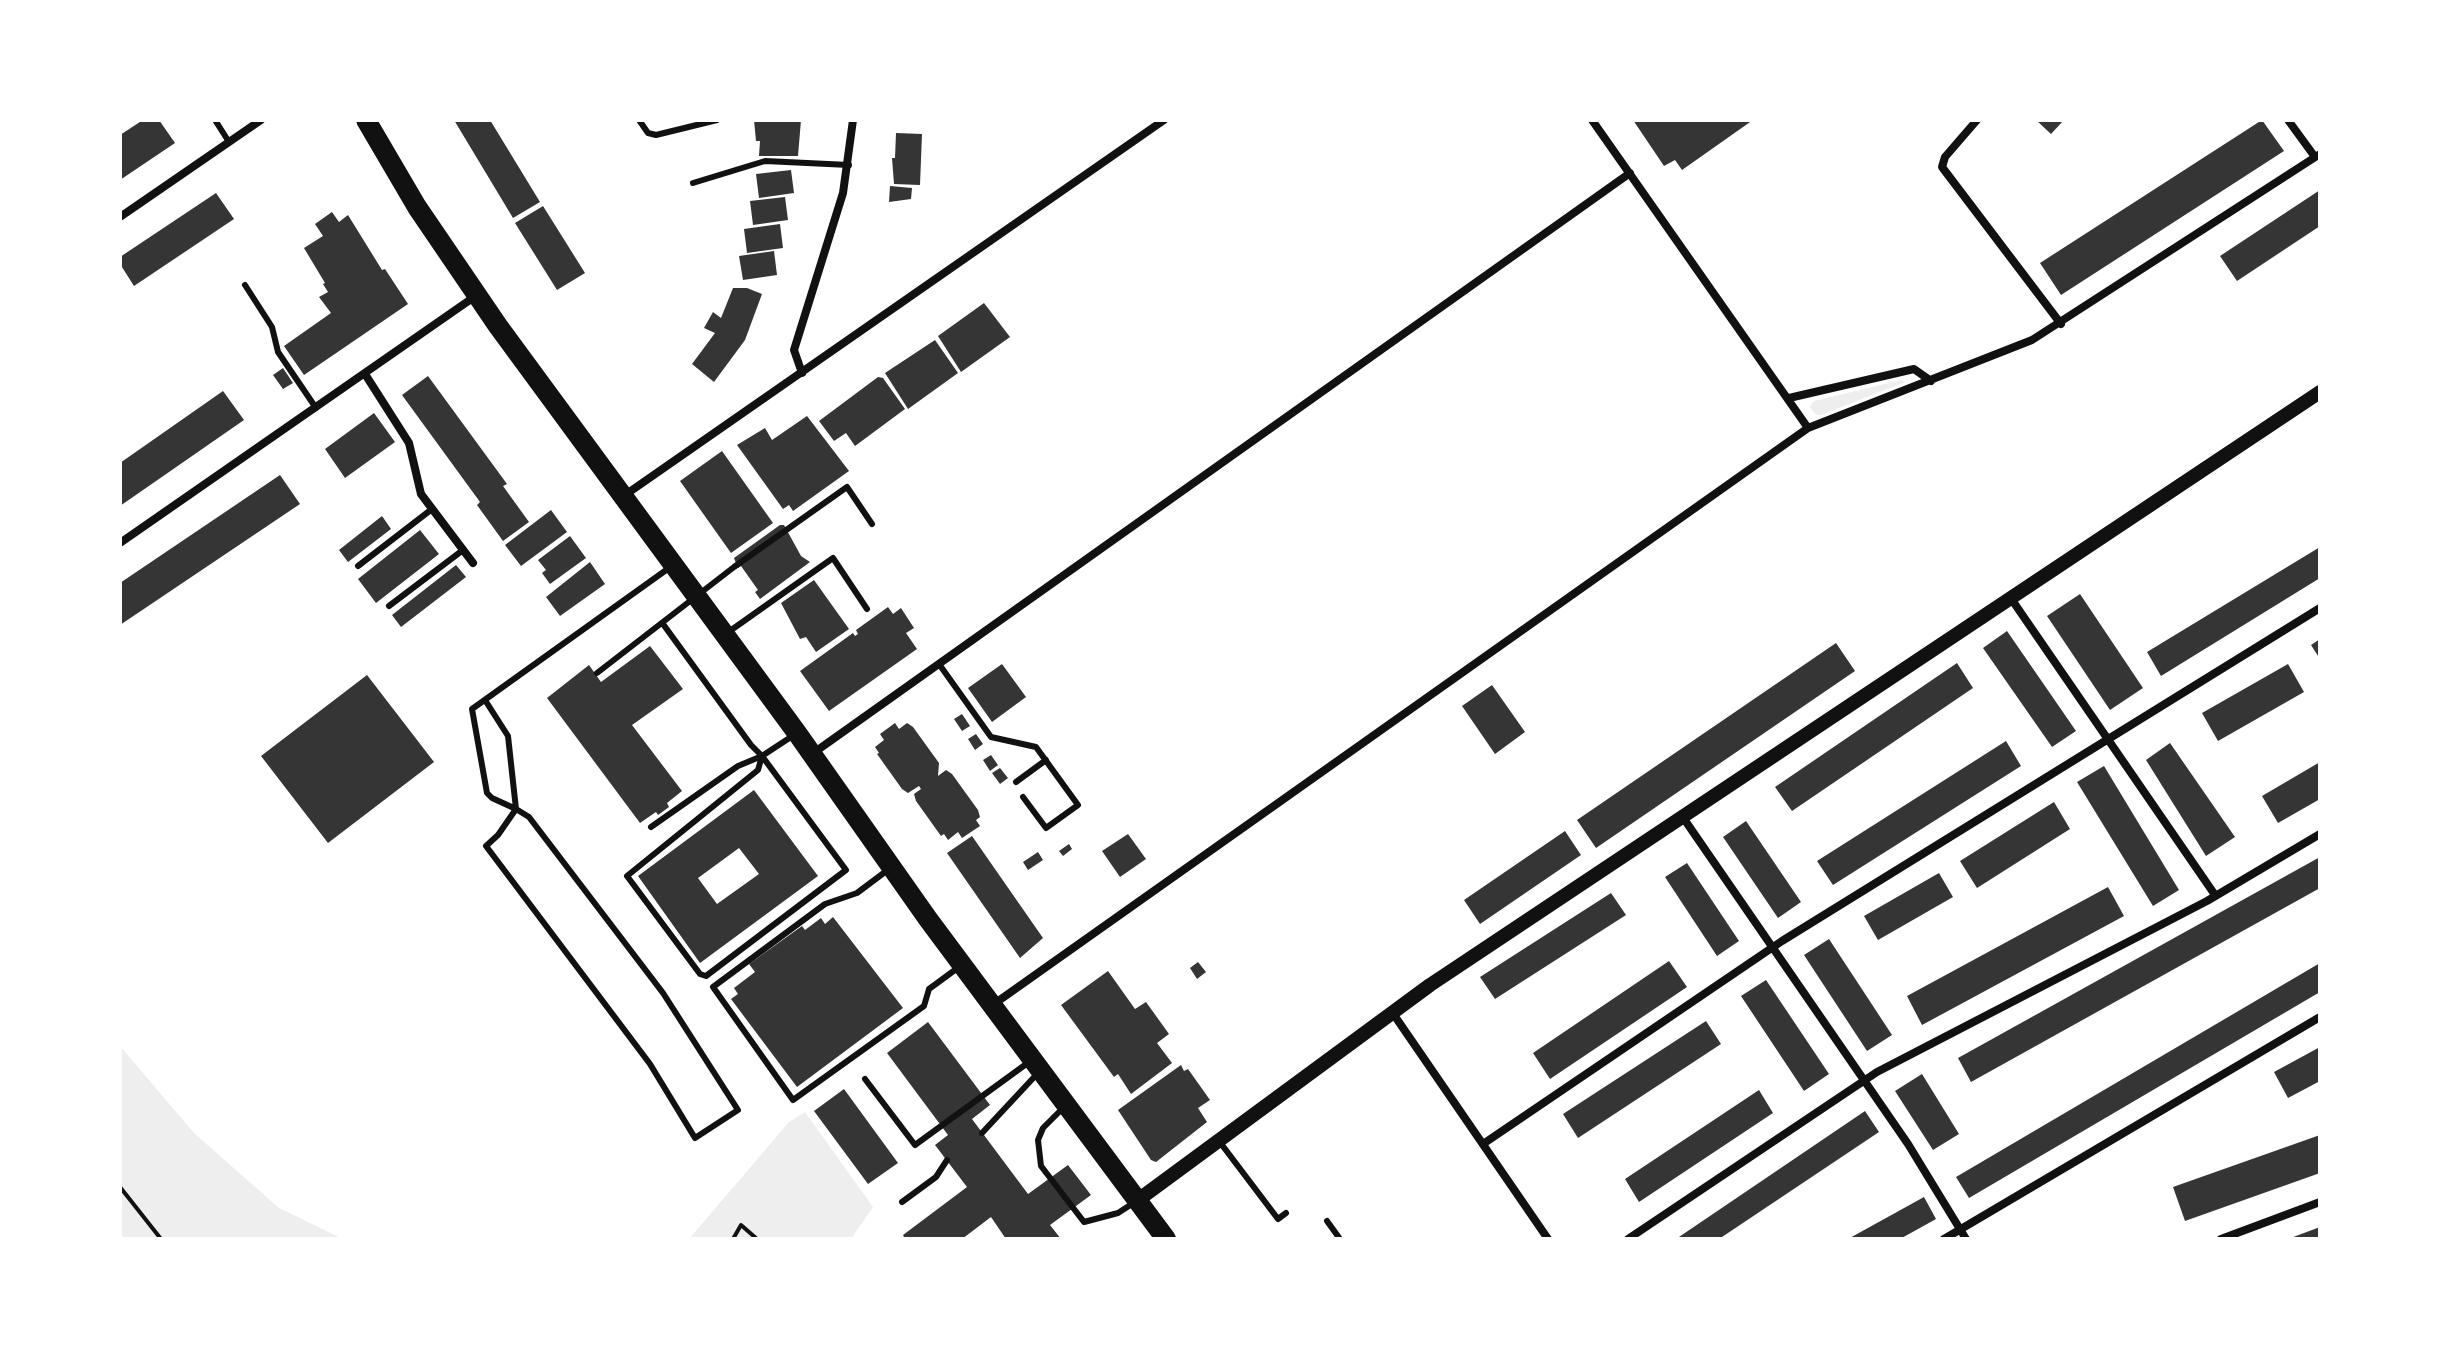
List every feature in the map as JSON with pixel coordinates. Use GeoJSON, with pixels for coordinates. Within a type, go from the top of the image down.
{"type":"FeatureCollection","features":[{"type":"Feature","properties":{"kind":"highway"},"geometry":{"type":"LineString","coordinates":[[366,120],[417,207],[621,498],[797,733],[891,868],[1166,1239]]}},
{"type":"Feature","properties":{"kind":"street"},"geometry":{"type":"LineString","coordinates":[[120,217],[261,120]]}},
{"type":"Feature","properties":{"kind":"street"},"geometry":{"type":"LineString","coordinates":[[802,373],[794,350],[800,321],[836,220],[849,165],[853,120]]}},
{"type":"Feature","properties":{"kind":"street"},"geometry":{"type":"LineString","coordinates":[[621,498],[1164,120]]}},
{"type":"Feature","properties":{"kind":"street"},"geometry":{"type":"LineString","coordinates":[[1592,120],[1808,428]]}},
{"type":"Feature","properties":{"kind":"street"},"geometry":{"type":"LineString","coordinates":[[1977,120],[1945,157],[1942,167],[2061,324]]}},
{"type":"Feature","properties":{"kind":"street"},"geometry":{"type":"LineString","coordinates":[[994,1004],[1808,428],[2032,340],[2317,156],[2288,120]]}},
{"type":"Feature","properties":{"kind":"street"},"geometry":{"type":"LineString","coordinates":[[812,755],[1630,173]]}},
{"type":"Feature","properties":{"kind":"street"},"geometry":{"type":"LineString","coordinates":[[120,543],[477,295]]}},
{"type":"Feature","properties":{"kind":"street"},"geometry":{"type":"LineString","coordinates":[[1789,398],[1914,369],[1931,381]]}},
{"type":"Feature","properties":{"kind":"street"},"geometry":{"type":"LineString","coordinates":[[365,374],[409,443],[418,486],[473,563]]}},
{"type":"Feature","properties":{"kind":"street"},"geometry":{"type":"LineString","coordinates":[[1138,1200],[1392,1012],[2320,392]]}},
{"type":"Feature","properties":{"kind":"street"},"geometry":{"type":"LineString","coordinates":[[2010,597],[2215,895]]}},
{"type":"Feature","properties":{"kind":"street"},"geometry":{"type":"LineString","coordinates":[[1483,1144],[1773,947],[2320,608]]}},
{"type":"Feature","properties":{"kind":"street"},"geometry":{"type":"LineString","coordinates":[[1682,816],[1863,1080],[1966,1239]]}},
{"type":"Feature","properties":{"kind":"street"},"geometry":{"type":"LineString","coordinates":[[1628,1239],[1863,1080],[2215,895],[2320,834]]}},
{"type":"Feature","properties":{"kind":"street"},"geometry":{"type":"LineString","coordinates":[[1392,1012],[1548,1239]]}},
{"type":"Feature","properties":{"kind":"street"},"geometry":{"type":"LineString","coordinates":[[1944,1239],[2320,1017]]}},
{"type":"Feature","properties":{"kind":"street"},"geometry":{"type":"LineString","coordinates":[[2221,1239],[2320,1202]]}},
{"type":"Feature","properties":{"kind":"lane"},"geometry":{"type":"LineString","coordinates":[[215,120],[229,142]]}},
{"type":"Feature","properties":{"kind":"lane"},"geometry":{"type":"LineString","coordinates":[[639,120],[648,133],[656,135],[717,120]]}},
{"type":"Feature","properties":{"kind":"lane"},"geometry":{"type":"LineString","coordinates":[[693,183],[765,161],[849,165]]}},
{"type":"Feature","properties":{"kind":"lane"},"geometry":{"type":"LineString","coordinates":[[245,285],[272,327],[278,352],[316,408]]}},
{"type":"Feature","properties":{"kind":"lane"},"geometry":{"type":"LineString","coordinates":[[597,673],[734,567],[847,487],[872,524]]}},
{"type":"Feature","properties":{"kind":"lane"},"geometry":{"type":"LineString","coordinates":[[358,566],[432,509]]}},
{"type":"Feature","properties":{"kind":"lane"},"geometry":{"type":"LineString","coordinates":[[389,606],[463,550]]}},
{"type":"Feature","properties":{"kind":"lane"},"geometry":{"type":"LineString","coordinates":[[724,635],[833,558],[867,609]]}},
{"type":"Feature","properties":{"kind":"lane"},"geometry":{"type":"LineString","coordinates":[[485,700],[508,736],[516,809],[486,846],[650,1064],[695,1138],[738,1110],[663,993],[529,817],[516,809],[492,798],[483,785],[472,709],[672,566]]}},
{"type":"Feature","properties":{"kind":"lane"},"geometry":{"type":"LineString","coordinates":[[663,624],[762,756],[846,870],[706,976],[700,974],[627,876],[758,770],[762,756]]}},
{"type":"Feature","properties":{"kind":"lane"},"geometry":{"type":"LineString","coordinates":[[939,664],[991,737],[1036,747],[1078,805],[1046,828],[1023,797]]}},
{"type":"Feature","properties":{"kind":"lane"},"geometry":{"type":"LineString","coordinates":[[651,827],[738,766],[762,756],[797,733]]}},
{"type":"Feature","properties":{"kind":"lane"},"geometry":{"type":"LineString","coordinates":[[1016,782],[1046,760]]}},
{"type":"Feature","properties":{"kind":"lane"},"geometry":{"type":"LineString","coordinates":[[891,868],[857,893],[825,904],[713,987],[793,1100],[924,1006],[929,989],[962,965]]}},
{"type":"Feature","properties":{"kind":"lane"},"geometry":{"type":"LineString","coordinates":[[865,1079],[915,1145],[1036,1066]]}},
{"type":"Feature","properties":{"kind":"lane"},"geometry":{"type":"LineString","coordinates":[[982,1133],[1036,1066]]}},
{"type":"Feature","properties":{"kind":"lane"},"geometry":{"type":"LineString","coordinates":[[1066,1106],[1043,1128],[1038,1152],[1041,1166],[1084,1222],[1118,1213],[1138,1200]]}},
{"type":"Feature","properties":{"kind":"lane"},"geometry":{"type":"LineString","coordinates":[[1219,1141],[1278,1219],[1286,1213]]}},
{"type":"Feature","properties":{"kind":"lane"},"geometry":{"type":"LineString","coordinates":[[902,1202],[936,1177],[947,1160]]}},
{"type":"Feature","properties":{"kind":"lane"},"geometry":{"type":"LineString","coordinates":[[1327,1221],[1340,1239]]}},
{"type":"Feature","properties":{"kind":"path"},"geometry":{"type":"LineString","coordinates":[[120,1187],[161,1239]]}},
{"type":"Feature","properties":{"kind":"path"},"geometry":{"type":"LineString","coordinates":[[733,1239],[741,1225],[757,1239]]}},
{"type":"Feature","properties":{"kind":"shaded area"},"geometry":{"type":"Polygon","coordinates":[[[1901,380],[1905,382],[1821,415],[1816,415],[1810,407],[1814,401],[1901,380]]]}},
{"type":"Feature","properties":{"kind":"shaded area"},"geometry":{"type":"Polygon","coordinates":[[[120,1046],[194,1133],[279,1208],[343,1239],[120,1239],[120,1046]]]}},
{"type":"Feature","properties":{"kind":"shaded area"},"geometry":{"type":"Polygon","coordinates":[[[805,1112],[873,1207],[851,1239],[689,1239],[789,1122],[805,1112]]]}},
{"type":"Feature","properties":{"kind":"building"},"geometry":{"type":"Polygon","coordinates":[[[143,120],[159,120],[175,143],[120,180],[120,135],[143,120]]]}},
{"type":"Feature","properties":{"kind":"building"},"geometry":{"type":"Polygon","coordinates":[[[454,120],[490,120],[540,202],[513,218],[454,120]]]}},
{"type":"Feature","properties":{"kind":"building"},"geometry":{"type":"Polygon","coordinates":[[[754,120],[801,120],[798,156],[759,156],[760,141],[756,141],[754,120]]]}},
{"type":"Feature","properties":{"kind":"building"},"geometry":{"type":"Polygon","coordinates":[[[1633,120],[1753,120],[1682,170],[1675,160],[1664,166],[1633,120]]]}},
{"type":"Feature","properties":{"kind":"building"},"geometry":{"type":"Polygon","coordinates":[[[2036,120],[2064,120],[2051,134],[2036,120]]]}},
{"type":"Feature","properties":{"kind":"building"},"geometry":{"type":"Polygon","coordinates":[[[2262,120],[2284,151],[2061,295],[2040,263],[2262,120]]]}},
{"type":"Feature","properties":{"kind":"building"},"geometry":{"type":"Polygon","coordinates":[[[896,133],[922,134],[920,185],[894,184],[892,158],[895,158],[896,133]]]}},
{"type":"Feature","properties":{"kind":"building"},"geometry":{"type":"Polygon","coordinates":[[[791,170],[794,193],[759,198],[756,174],[791,170]]]}},
{"type":"Feature","properties":{"kind":"building"},"geometry":{"type":"Polygon","coordinates":[[[890,186],[912,188],[911,199],[889,202],[890,186]]]}},
{"type":"Feature","properties":{"kind":"building"},"geometry":{"type":"Polygon","coordinates":[[[2320,190],[2320,226],[2237,281],[2220,256],[2320,190]]]}},
{"type":"Feature","properties":{"kind":"building"},"geometry":{"type":"Polygon","coordinates":[[[216,193],[234,219],[134,286],[120,264],[120,257],[216,193]]]}},
{"type":"Feature","properties":{"kind":"building"},"geometry":{"type":"Polygon","coordinates":[[[785,197],[788,220],[753,225],[750,201],[785,197]]]}},
{"type":"Feature","properties":{"kind":"building"},"geometry":{"type":"Polygon","coordinates":[[[543,206],[585,273],[557,290],[515,223],[543,206]]]}},
{"type":"Feature","properties":{"kind":"building"},"geometry":{"type":"Polygon","coordinates":[[[332,212],[339,222],[348,215],[382,270],[385,269],[408,304],[304,375],[284,346],[331,313],[319,297],[328,292],[325,283],[304,248],[323,236],[315,224],[332,212]]]}},
{"type":"Feature","properties":{"kind":"building"},"geometry":{"type":"Polygon","coordinates":[[[780,224],[783,248],[747,253],[744,229],[780,224]]]}},
{"type":"Feature","properties":{"kind":"building"},"geometry":{"type":"Polygon","coordinates":[[[774,251],[777,275],[743,280],[739,256],[774,251]]]}},
{"type":"Feature","properties":{"kind":"building"},"geometry":{"type":"Polygon","coordinates":[[[733,288],[747,288],[762,294],[745,340],[714,382],[692,364],[715,333],[704,328],[713,312],[721,318],[733,288]]]}},
{"type":"Feature","properties":{"kind":"building"},"geometry":{"type":"Polygon","coordinates":[[[984,303],[1010,337],[961,372],[938,336],[984,303]]]}},
{"type":"Feature","properties":{"kind":"building"},"geometry":{"type":"Polygon","coordinates":[[[935,340],[958,373],[908,409],[885,373],[935,340]]]}},
{"type":"Feature","properties":{"kind":"building"},"geometry":{"type":"Polygon","coordinates":[[[283,368],[293,383],[283,389],[273,375],[283,368]]]}},
{"type":"Feature","properties":{"kind":"building"},"geometry":{"type":"Polygon","coordinates":[[[428,376],[507,484],[503,486],[529,522],[503,541],[477,505],[480,502],[402,395],[428,376]]]}},
{"type":"Feature","properties":{"kind":"building"},"geometry":{"type":"Polygon","coordinates":[[[878,377],[883,378],[905,409],[855,446],[846,433],[834,441],[819,421],[878,377]]]}},
{"type":"Feature","properties":{"kind":"building"},"geometry":{"type":"Polygon","coordinates":[[[223,391],[244,420],[120,506],[120,463],[223,391]]]}},
{"type":"Feature","properties":{"kind":"building"},"geometry":{"type":"Polygon","coordinates":[[[374,413],[395,442],[345,478],[325,449],[374,413]]]}},
{"type":"Feature","properties":{"kind":"building"},"geometry":{"type":"Polygon","coordinates":[[[807,416],[849,471],[793,511],[789,505],[783,509],[737,445],[765,428],[772,440],[807,416]]]}},
{"type":"Feature","properties":{"kind":"building"},"geometry":{"type":"Polygon","coordinates":[[[722,451],[773,523],[731,553],[680,481],[722,451]]]}},
{"type":"Feature","properties":{"kind":"building"},"geometry":{"type":"Polygon","coordinates":[[[280,475],[300,504],[120,625],[120,583],[280,475]]]}},
{"type":"Feature","properties":{"kind":"building"},"geometry":{"type":"Polygon","coordinates":[[[551,510],[567,532],[521,566],[505,545],[551,510]]]}},
{"type":"Feature","properties":{"kind":"building"},"geometry":{"type":"Polygon","coordinates":[[[382,516],[391,529],[348,562],[339,550],[382,516]]]}},
{"type":"Feature","properties":{"kind":"building"},"geometry":{"type":"Polygon","coordinates":[[[784,525],[801,556],[810,562],[760,599],[755,592],[758,590],[741,566],[738,568],[734,558],[784,525]]]}},
{"type":"Feature","properties":{"kind":"building"},"geometry":{"type":"Polygon","coordinates":[[[420,530],[439,554],[376,603],[358,579],[420,530]]]}},
{"type":"Feature","properties":{"kind":"building"},"geometry":{"type":"Polygon","coordinates":[[[570,536],[586,558],[550,584],[542,573],[546,570],[538,560],[570,536]]]}},
{"type":"Feature","properties":{"kind":"building"},"geometry":{"type":"Polygon","coordinates":[[[2320,547],[2320,578],[2161,676],[2147,652],[2320,547]]]}},
{"type":"Feature","properties":{"kind":"building"},"geometry":{"type":"Polygon","coordinates":[[[590,562],[605,584],[560,616],[546,597],[590,562]]]}},
{"type":"Feature","properties":{"kind":"building"},"geometry":{"type":"Polygon","coordinates":[[[456,565],[466,577],[401,627],[392,615],[456,565]]]}},
{"type":"Feature","properties":{"kind":"building"},"geometry":{"type":"Polygon","coordinates":[[[814,580],[849,629],[816,652],[806,637],[800,639],[781,603],[814,580]]]}},
{"type":"Feature","properties":{"kind":"building"},"geometry":{"type":"Polygon","coordinates":[[[2080,594],[2143,688],[2110,710],[2047,616],[2080,594]]]}},
{"type":"Feature","properties":{"kind":"building"},"geometry":{"type":"Polygon","coordinates":[[[888,607],[893,614],[901,608],[914,628],[906,633],[917,649],[829,711],[800,671],[853,633],[855,636],[858,634],[856,630],[888,607]]]}},
{"type":"Feature","properties":{"kind":"building"},"geometry":{"type":"Polygon","coordinates":[[[2007,631],[2076,731],[2052,747],[1983,648],[2007,631]]]}},
{"type":"Feature","properties":{"kind":"building"},"geometry":{"type":"Polygon","coordinates":[[[2320,639],[2320,659],[2311,645],[2320,639]]]}},
{"type":"Feature","properties":{"kind":"building"},"geometry":{"type":"Polygon","coordinates":[[[1836,643],[1855,671],[1596,848],[1577,820],[1836,643]]]}},
{"type":"Feature","properties":{"kind":"building"},"geometry":{"type":"Polygon","coordinates":[[[650,646],[683,689],[632,725],[682,791],[667,803],[669,807],[640,823],[547,698],[589,665],[601,682],[650,646]]]}},
{"type":"Feature","properties":{"kind":"building"},"geometry":{"type":"Polygon","coordinates":[[[1957,663],[1973,688],[1792,811],[1775,787],[1957,663]]]}},
{"type":"Feature","properties":{"kind":"building"},"geometry":{"type":"Polygon","coordinates":[[[1002,664],[1026,697],[992,722],[968,688],[1002,664]]]}},
{"type":"Feature","properties":{"kind":"building"},"geometry":{"type":"Polygon","coordinates":[[[2288,664],[2304,692],[2218,741],[2202,713],[2288,664]]]}},
{"type":"Feature","properties":{"kind":"building"},"geometry":{"type":"Polygon","coordinates":[[[367,675],[434,762],[328,843],[261,756],[367,675]]]}},
{"type":"Feature","properties":{"kind":"building"},"geometry":{"type":"Polygon","coordinates":[[[1492,685],[1525,732],[1495,754],[1462,706],[1492,685]]]}},
{"type":"Feature","properties":{"kind":"building"},"geometry":{"type":"Polygon","coordinates":[[[962,714],[970,726],[962,731],[954,719],[962,714]]]}},
{"type":"Feature","properties":{"kind":"building"},"geometry":{"type":"Polygon","coordinates":[[[895,723],[899,729],[907,723],[913,727],[939,763],[938,776],[946,770],[952,774],[978,810],[980,817],[976,820],[980,826],[962,838],[958,832],[948,840],[944,834],[941,836],[916,801],[914,794],[921,789],[919,786],[908,793],[902,789],[875,747],[884,740],[880,734],[895,723]]]}},
{"type":"Feature","properties":{"kind":"building"},"geometry":{"type":"Polygon","coordinates":[[[976,734],[983,744],[975,750],[968,739],[976,734]]]}},
{"type":"Feature","properties":{"kind":"building"},"geometry":{"type":"Polygon","coordinates":[[[2006,741],[2021,766],[1833,885],[1817,861],[2006,741]]]}},
{"type":"Feature","properties":{"kind":"building"},"geometry":{"type":"Polygon","coordinates":[[[2170,743],[2235,837],[2206,856],[2146,760],[2170,743]]]}},
{"type":"Feature","properties":{"kind":"building"},"geometry":{"type":"Polygon","coordinates":[[[991,755],[998,765],[990,771],[983,760],[991,755]]]}},
{"type":"Feature","properties":{"kind":"building"},"geometry":{"type":"Polygon","coordinates":[[[2320,762],[2320,799],[2278,823],[2262,796],[2320,762]]]}},
{"type":"Feature","properties":{"kind":"building"},"geometry":{"type":"Polygon","coordinates":[[[2104,766],[2179,890],[2153,906],[2077,782],[2104,766]]]}},
{"type":"Feature","properties":{"kind":"building"},"geometry":{"type":"Polygon","coordinates":[[[1000,768],[1008,778],[1000,784],[992,773],[1000,768]]]}},
{"type":"Feature","properties":{"kind":"building"},"geometry":{"type":"Polygon","coordinates":[[[754,790],[818,876],[700,963],[638,876],[754,790]],[[739,848],[698,878],[717,904],[759,874],[739,848]]]}},
{"type":"Feature","properties":{"kind":"building"},"geometry":{"type":"Polygon","coordinates":[[[2054,802],[2070,829],[1977,888],[1960,861],[2054,802]]]}},
{"type":"Feature","properties":{"kind":"building"},"geometry":{"type":"Polygon","coordinates":[[[1746,821],[1801,902],[1778,918],[1723,837],[1746,821]]]}},
{"type":"Feature","properties":{"kind":"building"},"geometry":{"type":"Polygon","coordinates":[[[1565,831],[1581,855],[1480,924],[1464,900],[1565,831]]]}},
{"type":"Feature","properties":{"kind":"building"},"geometry":{"type":"Polygon","coordinates":[[[1128,834],[1146,859],[1120,877],[1102,851],[1128,834]]]}},
{"type":"Feature","properties":{"kind":"building"},"geometry":{"type":"Polygon","coordinates":[[[972,836],[1043,938],[1020,958],[947,853],[972,836]]]}},
{"type":"Feature","properties":{"kind":"building"},"geometry":{"type":"Polygon","coordinates":[[[1069,844],[1072,849],[1063,856],[1059,851],[1069,844]]]}},
{"type":"Feature","properties":{"kind":"building"},"geometry":{"type":"Polygon","coordinates":[[[1038,852],[1043,860],[1028,870],[1023,862],[1038,852]]]}},
{"type":"Feature","properties":{"kind":"building"},"geometry":{"type":"Polygon","coordinates":[[[2320,857],[2320,888],[1971,1082],[1958,1058],[2320,857]]]}},
{"type":"Feature","properties":{"kind":"building"},"geometry":{"type":"Polygon","coordinates":[[[1687,863],[1739,941],[1717,956],[1665,877],[1687,863]]]}},
{"type":"Feature","properties":{"kind":"building"},"geometry":{"type":"Polygon","coordinates":[[[1939,873],[1953,897],[1878,940],[1864,916],[1939,873]]]}},
{"type":"Feature","properties":{"kind":"building"},"geometry":{"type":"Polygon","coordinates":[[[2108,887],[2124,916],[1922,1025],[1907,996],[2108,887]]]}},
{"type":"Feature","properties":{"kind":"building"},"geometry":{"type":"Polygon","coordinates":[[[1611,893],[1626,915],[1495,999],[1480,977],[1611,893]]]}},
{"type":"Feature","properties":{"kind":"building"},"geometry":{"type":"Polygon","coordinates":[[[833,917],[903,1008],[797,1087],[731,999],[738,994],[734,988],[755,972],[749,964],[802,926],[805,930],[821,918],[825,924],[833,917]]]}},
{"type":"Feature","properties":{"kind":"building"},"geometry":{"type":"Polygon","coordinates":[[[1829,939],[1892,1035],[1867,1051],[1804,955],[1829,939]]]}},
{"type":"Feature","properties":{"kind":"building"},"geometry":{"type":"Polygon","coordinates":[[[1669,961],[1687,987],[1550,1079],[1533,1053],[1669,961]]]}},
{"type":"Feature","properties":{"kind":"building"},"geometry":{"type":"Polygon","coordinates":[[[1198,962],[1206,972],[1197,979],[1190,968],[1198,962]]]}},
{"type":"Feature","properties":{"kind":"building"},"geometry":{"type":"Polygon","coordinates":[[[2320,963],[2320,992],[1969,1198],[1956,1177],[2320,963]]]}},
{"type":"Feature","properties":{"kind":"building"},"geometry":{"type":"Polygon","coordinates":[[[1108,971],[1135,1009],[1146,1002],[1169,1034],[1157,1043],[1172,1063],[1131,1094],[1118,1074],[1114,1077],[1061,1005],[1108,971]]]}},
{"type":"Feature","properties":{"kind":"building"},"geometry":{"type":"Polygon","coordinates":[[[1766,980],[1829,1074],[1804,1091],[1741,996],[1766,980]]]}},
{"type":"Feature","properties":{"kind":"building"},"geometry":{"type":"Polygon","coordinates":[[[1706,1021],[1721,1044],[1578,1138],[1563,1114],[1706,1021]]]}},
{"type":"Feature","properties":{"kind":"building"},"geometry":{"type":"Polygon","coordinates":[[[928,1022],[990,1105],[972,1119],[1028,1194],[1068,1165],[1091,1195],[1050,1225],[1061,1239],[1006,1239],[991,1217],[962,1239],[905,1239],[903,1235],[967,1187],[935,1145],[948,1135],[887,1053],[928,1022]]]}},
{"type":"Feature","properties":{"kind":"building"},"geometry":{"type":"Polygon","coordinates":[[[2320,1047],[2320,1081],[2288,1098],[2274,1072],[2320,1047]]]}},
{"type":"Feature","properties":{"kind":"building"},"geometry":{"type":"Polygon","coordinates":[[[1181,1065],[1184,1071],[1188,1069],[1210,1100],[1198,1108],[1207,1122],[1156,1162],[1151,1160],[1118,1110],[1181,1065]]]}},
{"type":"Feature","properties":{"kind":"building"},"geometry":{"type":"Polygon","coordinates":[[[1922,1074],[1959,1134],[1933,1150],[1895,1091],[1922,1074]]]}},
{"type":"Feature","properties":{"kind":"building"},"geometry":{"type":"Polygon","coordinates":[[[844,1089],[898,1163],[868,1184],[814,1111],[844,1089]]]}},
{"type":"Feature","properties":{"kind":"building"},"geometry":{"type":"Polygon","coordinates":[[[1759,1090],[1773,1113],[1639,1202],[1625,1179],[1759,1090]]]}},
{"type":"Feature","properties":{"kind":"building"},"geometry":{"type":"Polygon","coordinates":[[[1865,1111],[1879,1132],[1719,1239],[1676,1239],[1865,1111]]]}},
{"type":"Feature","properties":{"kind":"building"},"geometry":{"type":"Polygon","coordinates":[[[2320,1135],[2320,1173],[2185,1221],[2173,1187],[2320,1135]]]}},
{"type":"Feature","properties":{"kind":"building"},"geometry":{"type":"Polygon","coordinates":[[[1924,1197],[1936,1219],[1900,1239],[1848,1239],[1924,1197]]]}},
{"type":"Feature","properties":{"kind":"building"},"geometry":{"type":"Polygon","coordinates":[[[2320,1227],[2320,1239],[2288,1239],[2320,1227]]]}}]}
